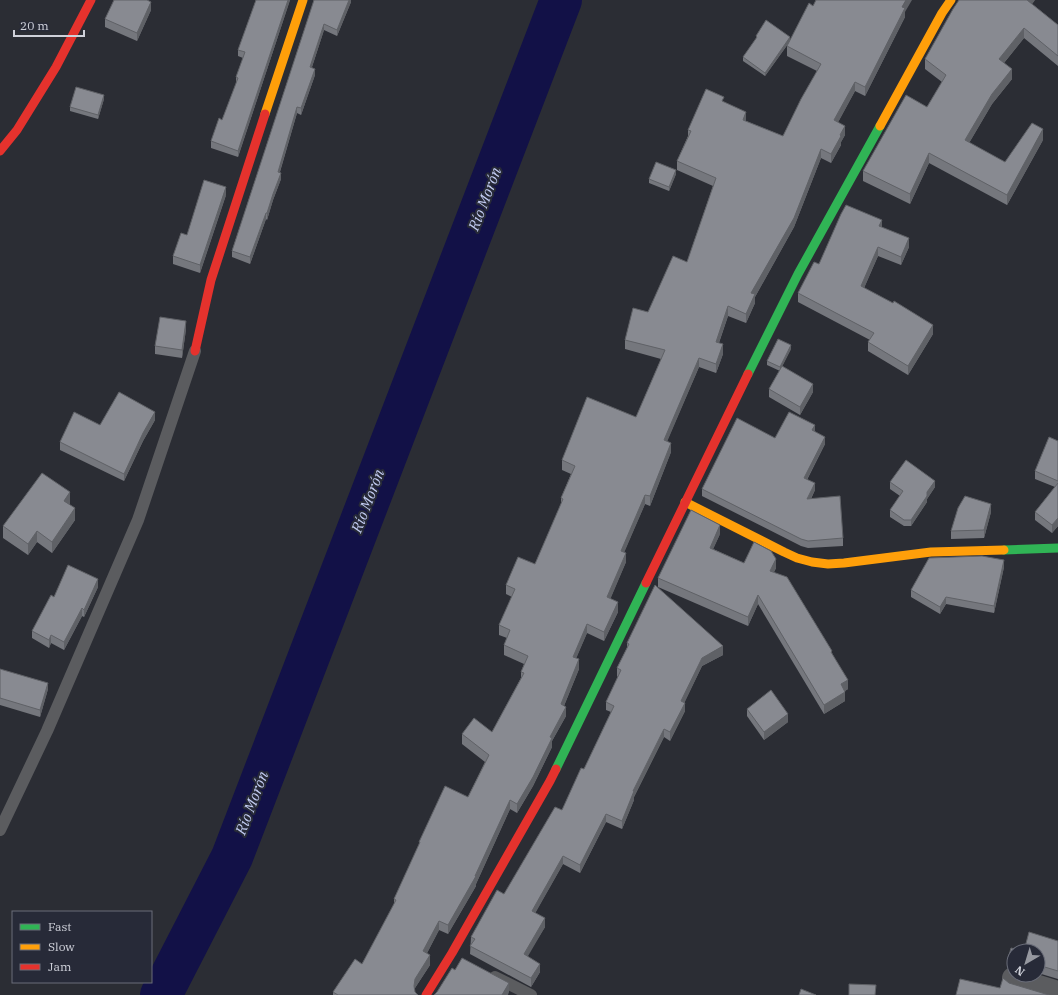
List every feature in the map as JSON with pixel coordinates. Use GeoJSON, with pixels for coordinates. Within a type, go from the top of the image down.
{"type":"FeatureCollection","features":[{"type":"Feature","properties":{"kind":"street"},"geometry":{"type":"LineString","coordinates":[[0,151],[17,130],[56,67],[91,0]]}},
{"type":"Feature","properties":{"kind":"street"},"geometry":{"type":"LineString","coordinates":[[194,351],[211,280],[303,0]]}},
{"type":"Feature","properties":{"kind":"street"},"geometry":{"type":"LineString","coordinates":[[426,995],[550,781],[685,502],[798,274],[938,20],[951,0]]}},
{"type":"Feature","properties":{"kind":"street"},"geometry":{"type":"LineString","coordinates":[[685,502],[784,552],[812,562],[828,564],[930,552],[1058,548]]}},
{"type":"Feature","properties":{"kind":"street"},"geometry":{"type":"LineString","coordinates":[[1028,983],[1058,992]]}},
{"type":"Feature","properties":{"kind":"lane"},"geometry":{"type":"LineString","coordinates":[[0,830],[47,731],[138,520],[194,351]]}},
{"type":"Feature","properties":{"kind":"lane"},"geometry":{"type":"LineString","coordinates":[[452,952],[464,960]]}},
{"type":"Feature","properties":{"kind":"lane"},"geometry":{"type":"LineString","coordinates":[[483,971],[531,995]]}},
{"type":"Feature","properties":{"kind":"building"},"geometry":{"type":"Polygon","coordinates":[[[114,0],[147,0],[151,2],[137,33],[105,19],[114,0]]]}},
{"type":"Feature","properties":{"kind":"building"},"geometry":{"type":"Polygon","coordinates":[[[256,0],[288,0],[238,151],[211,141],[219,118],[222,120],[238,78],[236,77],[245,52],[238,50],[256,0]]]}},
{"type":"Feature","properties":{"kind":"building"},"geometry":{"type":"Polygon","coordinates":[[[314,0],[349,0],[337,30],[324,24],[310,67],[315,69],[301,108],[297,107],[278,172],[281,173],[250,257],[232,251],[314,0]]]}},
{"type":"Feature","properties":{"kind":"building"},"geometry":{"type":"Polygon","coordinates":[[[816,0],[906,0],[902,7],[905,8],[865,87],[855,82],[834,120],[845,126],[840,135],[841,136],[831,154],[821,149],[794,218],[751,293],[755,294],[746,314],[728,306],[716,342],[723,344],[716,364],[699,358],[664,440],[671,443],[650,496],[645,495],[621,551],[626,553],[607,597],[618,602],[604,632],[587,624],[573,657],[579,659],[561,704],[566,707],[550,737],[552,738],[533,777],[517,804],[510,800],[476,876],[448,925],[439,921],[423,951],[430,955],[415,979],[415,992],[418,995],[338,995],[333,992],[355,959],[362,964],[396,900],[394,899],[445,786],[468,797],[489,755],[462,734],[474,718],[492,732],[524,673],[521,672],[528,656],[504,645],[510,630],[499,625],[515,589],[506,585],[518,557],[535,564],[563,499],[561,498],[575,466],[562,460],[587,397],[636,417],[665,350],[625,340],[633,308],[648,312],[673,256],[687,262],[716,178],[677,161],[691,131],[688,130],[706,89],[724,97],[722,101],[746,112],[743,120],[783,136],[801,99],[821,64],[787,46],[809,3],[813,6],[816,0]]]}},
{"type":"Feature","properties":{"kind":"building"},"geometry":{"type":"Polygon","coordinates":[[[959,0],[1027,0],[1058,25],[1058,56],[1024,28],[999,59],[1012,69],[992,94],[965,140],[1005,162],[1032,123],[1043,129],[1007,195],[929,153],[910,194],[863,171],[906,95],[927,107],[946,75],[925,59],[959,0]]]}},
{"type":"Feature","properties":{"kind":"building"},"geometry":{"type":"Polygon","coordinates":[[[766,20],[790,37],[765,73],[743,57],[757,37],[756,36],[766,20]]]}},
{"type":"Feature","properties":{"kind":"building"},"geometry":{"type":"Polygon","coordinates":[[[76,87],[104,95],[98,115],[70,107],[76,87]]]}},
{"type":"Feature","properties":{"kind":"building"},"geometry":{"type":"Polygon","coordinates":[[[656,162],[676,170],[669,187],[649,179],[656,162]]]}},
{"type":"Feature","properties":{"kind":"building"},"geometry":{"type":"Polygon","coordinates":[[[204,180],[226,187],[200,265],[173,256],[181,233],[187,235],[204,180]]]}},
{"type":"Feature","properties":{"kind":"building"},"geometry":{"type":"Polygon","coordinates":[[[846,205],[882,220],[879,226],[909,238],[901,257],[878,247],[861,286],[893,303],[894,301],[933,325],[908,366],[868,342],[874,333],[798,293],[814,262],[819,264],[846,205]]]}},
{"type":"Feature","properties":{"kind":"building"},"geometry":{"type":"Polygon","coordinates":[[[160,317],[186,321],[182,350],[155,346],[160,317]]]}},
{"type":"Feature","properties":{"kind":"building"},"geometry":{"type":"Polygon","coordinates":[[[778,339],[791,345],[780,367],[767,361],[778,339]]]}},
{"type":"Feature","properties":{"kind":"building"},"geometry":{"type":"Polygon","coordinates":[[[782,366],[813,384],[800,407],[769,389],[782,366]]]}},
{"type":"Feature","properties":{"kind":"building"},"geometry":{"type":"Polygon","coordinates":[[[119,392],[155,412],[143,433],[124,474],[60,442],[74,412],[100,425],[119,392]]]}},
{"type":"Feature","properties":{"kind":"building"},"geometry":{"type":"Polygon","coordinates":[[[789,412],[815,425],[812,430],[825,437],[804,478],[815,483],[807,499],[840,496],[843,538],[808,541],[801,539],[702,489],[737,418],[775,438],[789,412]]]}},
{"type":"Feature","properties":{"kind":"building"},"geometry":{"type":"Polygon","coordinates":[[[1049,437],[1058,441],[1058,481],[1035,471],[1049,437]]]}},
{"type":"Feature","properties":{"kind":"building"},"geometry":{"type":"Polygon","coordinates":[[[906,460],[935,481],[911,520],[904,520],[890,510],[903,491],[890,482],[906,460]]]}},
{"type":"Feature","properties":{"kind":"building"},"geometry":{"type":"Polygon","coordinates":[[[42,473],[70,492],[64,501],[75,508],[52,542],[37,531],[28,544],[3,526],[42,473]]]}},
{"type":"Feature","properties":{"kind":"building"},"geometry":{"type":"Polygon","coordinates":[[[1058,483],[1058,518],[1052,525],[1035,512],[1058,483]]]}},
{"type":"Feature","properties":{"kind":"building"},"geometry":{"type":"Polygon","coordinates":[[[965,496],[991,504],[984,530],[951,531],[958,508],[965,496]]]}},
{"type":"Feature","properties":{"kind":"building"},"geometry":{"type":"Polygon","coordinates":[[[691,510],[720,525],[710,548],[744,563],[754,542],[771,551],[776,559],[770,571],[787,577],[848,680],[841,684],[845,692],[824,705],[758,595],[748,617],[658,578],[691,510]]]}},
{"type":"Feature","properties":{"kind":"building"},"geometry":{"type":"Polygon","coordinates":[[[982,556],[1004,560],[994,606],[946,597],[940,607],[911,590],[929,558],[982,556]]]}},
{"type":"Feature","properties":{"kind":"building"},"geometry":{"type":"Polygon","coordinates":[[[68,565],[98,579],[84,610],[82,608],[64,642],[51,635],[49,640],[32,631],[51,595],[54,597],[68,565]]]}},
{"type":"Feature","properties":{"kind":"building"},"geometry":{"type":"Polygon","coordinates":[[[655,585],[723,646],[702,658],[681,701],[685,703],[670,732],[664,729],[633,791],[622,821],[606,814],[580,865],[563,856],[532,911],[545,918],[524,954],[540,964],[531,978],[470,946],[475,939],[471,937],[497,890],[504,894],[555,807],[562,810],[581,768],[584,769],[614,706],[606,702],[621,670],[617,668],[629,644],[627,643],[655,585]]]}},
{"type":"Feature","properties":{"kind":"building"},"geometry":{"type":"Polygon","coordinates":[[[0,669],[48,683],[40,710],[0,698],[0,669]]]}},
{"type":"Feature","properties":{"kind":"building"},"geometry":{"type":"Polygon","coordinates":[[[771,690],[788,714],[764,732],[747,709],[771,690]]]}},
{"type":"Feature","properties":{"kind":"building"},"geometry":{"type":"Polygon","coordinates":[[[1029,932],[1058,941],[1058,971],[1046,967],[1046,943],[1026,943],[1029,932]]]}},
{"type":"Feature","properties":{"kind":"building"},"geometry":{"type":"Polygon","coordinates":[[[462,958],[509,983],[502,995],[434,995],[452,968],[455,970],[462,958]]]}},
{"type":"Feature","properties":{"kind":"building"},"geometry":{"type":"Polygon","coordinates":[[[1003,978],[1006,980],[1006,983],[1049,995],[956,995],[960,979],[1000,988],[1003,978]]]}},
{"type":"Feature","properties":{"kind":"building"},"geometry":{"type":"Polygon","coordinates":[[[849,984],[876,985],[875,995],[849,995],[849,984]]]}},
{"type":"Feature","properties":{"kind":"building"},"geometry":{"type":"Polygon","coordinates":[[[801,989],[816,995],[799,995],[801,989]]]}},
{"type":"Feature","properties":{"kind":"waterway","name":"Río Morón"},"geometry":{"type":"LineString","coordinates":[[161,995],[232,857],[561,0]]}},
{"type":"Feature","properties":{"kind":"traffic: fast"},"geometry":{"type":"LineString","coordinates":[[748,374],[798,274],[880,126]]}},
{"type":"Feature","properties":{"kind":"traffic: fast"},"geometry":{"type":"LineString","coordinates":[[1004,550],[1058,548]]}},
{"type":"Feature","properties":{"kind":"traffic: fast"},"geometry":{"type":"LineString","coordinates":[[556,769],[646,583]]}},
{"type":"Feature","properties":{"kind":"traffic: slow"},"geometry":{"type":"LineString","coordinates":[[265,114],[303,0]]}},
{"type":"Feature","properties":{"kind":"traffic: slow"},"geometry":{"type":"LineString","coordinates":[[880,126],[942,13],[951,0]]}},
{"type":"Feature","properties":{"kind":"traffic: slow"},"geometry":{"type":"LineString","coordinates":[[685,502],[784,552],[797,558],[812,562],[828,564],[931,552],[1004,550]]}},
{"type":"Feature","properties":{"kind":"traffic: jam"},"geometry":{"type":"LineString","coordinates":[[0,151],[17,130],[56,67],[91,0]]}},
{"type":"Feature","properties":{"kind":"traffic: jam"},"geometry":{"type":"LineString","coordinates":[[195,351],[211,280],[265,114]]}},
{"type":"Feature","properties":{"kind":"traffic: jam"},"geometry":{"type":"LineString","coordinates":[[646,583],[748,374]]}},
{"type":"Feature","properties":{"kind":"traffic: jam"},"geometry":{"type":"LineString","coordinates":[[426,995],[452,953],[556,769]]}}]}
